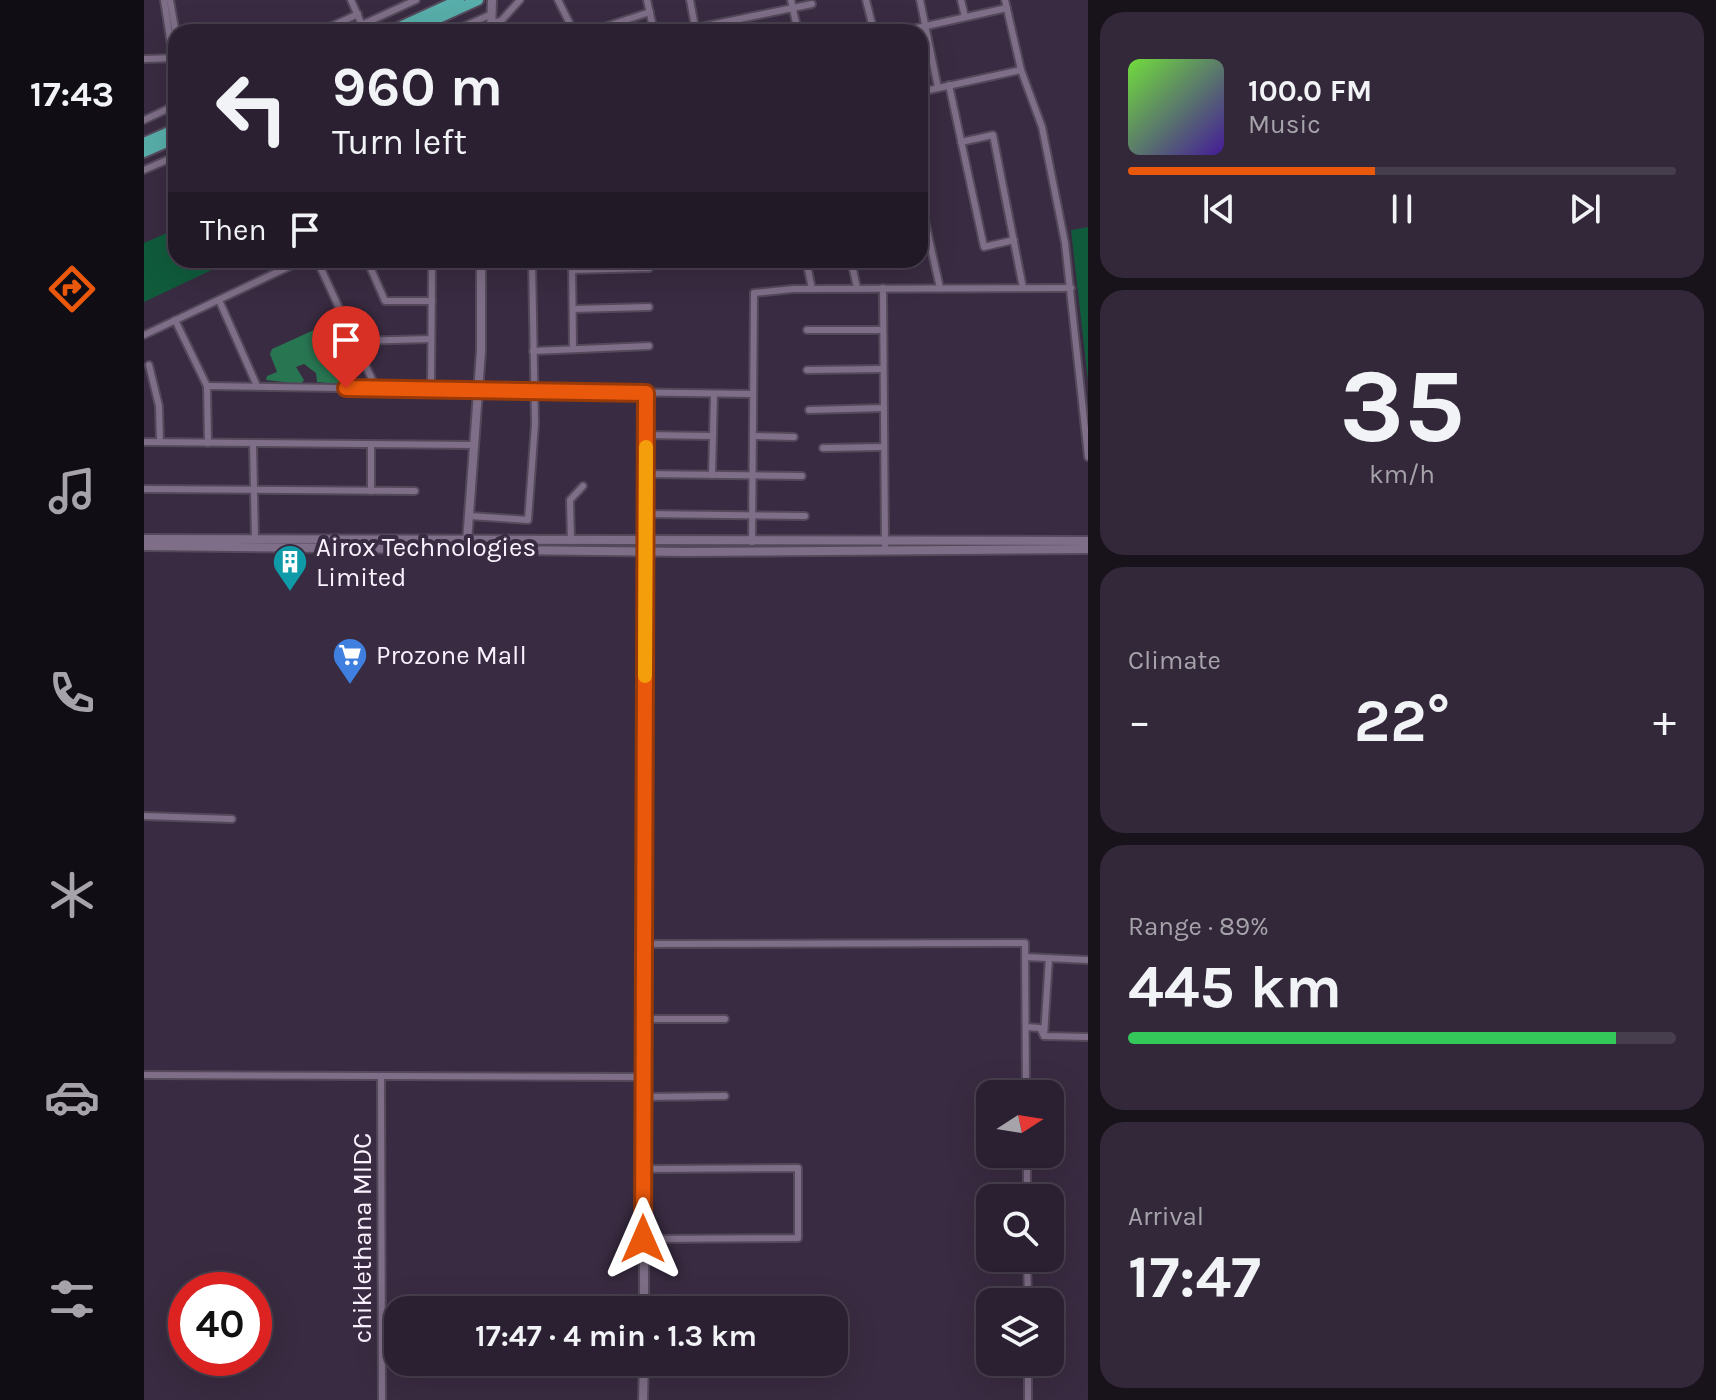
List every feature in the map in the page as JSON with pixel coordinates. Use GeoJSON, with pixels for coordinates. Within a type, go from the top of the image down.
{"type":"FeatureCollection","features":[{"type":"Feature","properties":{"kind":"highway"},"geometry":{"type":"LineString","coordinates":[[406,24],[459,0]]}},
{"type":"Feature","properties":{"kind":"highway"},"geometry":{"type":"LineString","coordinates":[[426,24],[478,0]]}},
{"type":"Feature","properties":{"kind":"highway"},"geometry":{"type":"LineString","coordinates":[[144,143],[168,132]]}},
{"type":"Feature","properties":{"kind":"highway"},"geometry":{"type":"LineString","coordinates":[[144,152],[168,142]]}},
{"type":"Feature","properties":{"kind":"street"},"geometry":{"type":"LineString","coordinates":[[164,0],[168,24]]}},
{"type":"Feature","properties":{"kind":"street"},"geometry":{"type":"LineString","coordinates":[[170,0],[174,24]]}},
{"type":"Feature","properties":{"kind":"street"},"geometry":{"type":"LineString","coordinates":[[351,0],[362,24]]}},
{"type":"Feature","properties":{"kind":"street"},"geometry":{"type":"LineString","coordinates":[[364,24],[416,0]]}},
{"type":"Feature","properties":{"kind":"street"},"geometry":{"type":"LineString","coordinates":[[492,0],[492,23],[501,21],[520,0]]}},
{"type":"Feature","properties":{"kind":"street"},"geometry":{"type":"LineString","coordinates":[[558,0],[570,24]]}},
{"type":"Feature","properties":{"kind":"street"},"geometry":{"type":"LineString","coordinates":[[647,0],[652,24]]}},
{"type":"Feature","properties":{"kind":"street"},"geometry":{"type":"LineString","coordinates":[[690,0],[695,24]]}},
{"type":"Feature","properties":{"kind":"street"},"geometry":{"type":"LineString","coordinates":[[791,0],[796,24]]}},
{"type":"Feature","properties":{"kind":"street"},"geometry":{"type":"LineString","coordinates":[[866,0],[872,24]]}},
{"type":"Feature","properties":{"kind":"street"},"geometry":{"type":"LineString","coordinates":[[920,0],[925,24]]}},
{"type":"Feature","properties":{"kind":"street"},"geometry":{"type":"LineString","coordinates":[[961,0],[965,17]]}},
{"type":"Feature","properties":{"kind":"street"},"geometry":{"type":"LineString","coordinates":[[722,24],[812,4]]}},
{"type":"Feature","properties":{"kind":"street"},"geometry":{"type":"LineString","coordinates":[[928,25],[1006,4],[1021,70],[1042,127],[1071,288],[1088,457]]}},
{"type":"Feature","properties":{"kind":"street"},"geometry":{"type":"LineString","coordinates":[[613,24],[650,12]]}},
{"type":"Feature","properties":{"kind":"street"},"geometry":{"type":"LineString","coordinates":[[336,24],[358,14]]}},
{"type":"Feature","properties":{"kind":"street"},"geometry":{"type":"LineString","coordinates":[[928,40],[938,88]]}},
{"type":"Feature","properties":{"kind":"street"},"geometry":{"type":"LineString","coordinates":[[144,59],[168,58]]}},
{"type":"Feature","properties":{"kind":"street"},"geometry":{"type":"LineString","coordinates":[[928,90],[1021,70]]}},
{"type":"Feature","properties":{"kind":"street"},"geometry":{"type":"LineString","coordinates":[[949,85],[984,247],[1014,240]]}},
{"type":"Feature","properties":{"kind":"street"},"geometry":{"type":"LineString","coordinates":[[144,120],[168,109]]}},
{"type":"Feature","properties":{"kind":"street"},"geometry":{"type":"LineString","coordinates":[[961,142],[993,135],[1023,288]]}},
{"type":"Feature","properties":{"kind":"street"},"geometry":{"type":"LineString","coordinates":[[144,170],[168,160]]}},
{"type":"Feature","properties":{"kind":"street"},"geometry":{"type":"LineString","coordinates":[[928,234],[940,288]]}},
{"type":"Feature","properties":{"kind":"street"},"geometry":{"type":"LineString","coordinates":[[144,335],[286,268]]}},
{"type":"Feature","properties":{"kind":"street"},"geometry":{"type":"LineString","coordinates":[[321,268],[376,388]]}},
{"type":"Feature","properties":{"kind":"street"},"geometry":{"type":"LineString","coordinates":[[371,268],[385,301],[432,301]]}},
{"type":"Feature","properties":{"kind":"street"},"geometry":{"type":"LineString","coordinates":[[431,389],[432,268]]}},
{"type":"Feature","properties":{"kind":"street"},"geometry":{"type":"LineString","coordinates":[[470,543],[481,268]]}},
{"type":"Feature","properties":{"kind":"street"},"geometry":{"type":"LineString","coordinates":[[470,516],[528,520],[534,391],[532,268]]}},
{"type":"Feature","properties":{"kind":"street"},"geometry":{"type":"LineString","coordinates":[[573,349],[572,270],[649,268]]}},
{"type":"Feature","properties":{"kind":"street"},"geometry":{"type":"LineString","coordinates":[[808,268],[812,289]]}},
{"type":"Feature","properties":{"kind":"street"},"geometry":{"type":"LineString","coordinates":[[853,268],[857,288]]}},
{"type":"Feature","properties":{"kind":"street"},"geometry":{"type":"LineString","coordinates":[[752,542],[754,293],[857,288],[1071,288]]}},
{"type":"Feature","properties":{"kind":"street"},"geometry":{"type":"LineString","coordinates":[[883,288],[885,546]]}},
{"type":"Feature","properties":{"kind":"street"},"geometry":{"type":"LineString","coordinates":[[219,300],[257,386]]}},
{"type":"Feature","properties":{"kind":"street"},"geometry":{"type":"LineString","coordinates":[[573,309],[649,307]]}},
{"type":"Feature","properties":{"kind":"street"},"geometry":{"type":"LineString","coordinates":[[175,320],[207,386],[208,443]]}},
{"type":"Feature","properties":{"kind":"street"},"geometry":{"type":"LineString","coordinates":[[807,330],[883,330]]}},
{"type":"Feature","properties":{"kind":"street"},"geometry":{"type":"LineString","coordinates":[[355,341],[431,339]]}},
{"type":"Feature","properties":{"kind":"street"},"geometry":{"type":"LineString","coordinates":[[533,351],[649,346]]}},
{"type":"Feature","properties":{"kind":"street"},"geometry":{"type":"LineString","coordinates":[[149,365],[159,406],[160,442]]}},
{"type":"Feature","properties":{"kind":"street"},"geometry":{"type":"LineString","coordinates":[[807,370],[883,369]]}},
{"type":"Feature","properties":{"kind":"street"},"geometry":{"type":"LineString","coordinates":[[207,386],[753,394]]}},
{"type":"Feature","properties":{"kind":"street"},"geometry":{"type":"LineString","coordinates":[[644,1296],[646,393]]}},
{"type":"Feature","properties":{"kind":"street"},"geometry":{"type":"LineString","coordinates":[[712,475],[714,394]]}},
{"type":"Feature","properties":{"kind":"street"},"geometry":{"type":"LineString","coordinates":[[809,410],[884,408]]}},
{"type":"Feature","properties":{"kind":"street"},"geometry":{"type":"LineString","coordinates":[[646,435],[713,436]]}},
{"type":"Feature","properties":{"kind":"street"},"geometry":{"type":"LineString","coordinates":[[753,436],[794,437]]}},
{"type":"Feature","properties":{"kind":"street"},"geometry":{"type":"LineString","coordinates":[[144,442],[475,445]]}},
{"type":"Feature","properties":{"kind":"street"},"geometry":{"type":"LineString","coordinates":[[253,443],[255,540]]}},
{"type":"Feature","properties":{"kind":"street"},"geometry":{"type":"LineString","coordinates":[[371,445],[371,491]]}},
{"type":"Feature","properties":{"kind":"street"},"geometry":{"type":"LineString","coordinates":[[823,448],[884,447]]}},
{"type":"Feature","properties":{"kind":"street"},"geometry":{"type":"LineString","coordinates":[[646,474],[802,476]]}},
{"type":"Feature","properties":{"kind":"street"},"geometry":{"type":"LineString","coordinates":[[571,541],[570,500],[583,486]]}},
{"type":"Feature","properties":{"kind":"street"},"geometry":{"type":"LineString","coordinates":[[144,489],[415,491]]}},
{"type":"Feature","properties":{"kind":"street"},"geometry":{"type":"LineString","coordinates":[[645,514],[805,516]]}},
{"type":"Feature","properties":{"kind":"street"},"geometry":{"type":"LineString","coordinates":[[144,539],[470,543],[645,551],[885,546],[1088,549]]}},
{"type":"Feature","properties":{"kind":"street"},"geometry":{"type":"LineString","coordinates":[[144,546],[645,540],[885,546]]}},
{"type":"Feature","properties":{"kind":"street"},"geometry":{"type":"LineString","coordinates":[[947,546],[1088,541]]}},
{"type":"Feature","properties":{"kind":"street"},"geometry":{"type":"LineString","coordinates":[[144,816],[232,819]]}},
{"type":"Feature","properties":{"kind":"street"},"geometry":{"type":"LineString","coordinates":[[645,944],[1025,943],[1026,1080]]}},
{"type":"Feature","properties":{"kind":"street"},"geometry":{"type":"LineString","coordinates":[[1025,957],[1088,960]]}},
{"type":"Feature","properties":{"kind":"street"},"geometry":{"type":"LineString","coordinates":[[1044,1036],[1049,958]]}},
{"type":"Feature","properties":{"kind":"street"},"geometry":{"type":"LineString","coordinates":[[644,1019],[725,1019]]}},
{"type":"Feature","properties":{"kind":"street"},"geometry":{"type":"LineString","coordinates":[[1026,1027],[1040,1028],[1044,1036]]}},
{"type":"Feature","properties":{"kind":"street"},"geometry":{"type":"LineString","coordinates":[[1044,1036],[1088,1037]]}},
{"type":"Feature","properties":{"kind":"street"},"geometry":{"type":"LineString","coordinates":[[144,1075],[644,1077]]}},
{"type":"Feature","properties":{"kind":"street","name":"chiklethana MIDC"},"geometry":{"type":"LineString","coordinates":[[381,1076],[382,1400]]}},
{"type":"Feature","properties":{"kind":"street"},"geometry":{"type":"LineString","coordinates":[[644,1097],[725,1096]]}},
{"type":"Feature","properties":{"kind":"street"},"geometry":{"type":"LineString","coordinates":[[643,1239],[798,1238],[798,1168],[644,1169]]}},
{"type":"Feature","properties":{"kind":"street"},"geometry":{"type":"LineString","coordinates":[[643,1400],[644,1376]]}},
{"type":"Feature","properties":{"kind":"street"},"geometry":{"type":"LineString","coordinates":[[1028,1376],[1028,1400]]}},
{"type":"Feature","properties":{"kind":"green space"},"geometry":{"type":"Polygon","coordinates":[[[1088,227],[1088,381],[1071,230],[1088,227]]]}},
{"type":"Feature","properties":{"kind":"green space"},"geometry":{"type":"Polygon","coordinates":[[[168,232],[168,268],[216,268],[144,302],[144,243],[168,232]]]}},
{"type":"Feature","properties":{"kind":"green space"},"geometry":{"type":"Polygon","coordinates":[[[336,320],[341,329],[322,341],[324,355],[334,355],[345,379],[338,384],[317,382],[316,373],[304,364],[296,367],[304,380],[301,384],[266,380],[267,376],[277,372],[270,354],[272,349],[336,320]]]}},
{"type":"Feature","properties":{"kind":"slow traffic"},"geometry":{"type":"LineString","coordinates":[[645,676],[646,447]]}},
{"type":"Feature","properties":{"kind":"place","name":"Airox Technologies Limited"},"geometry":{"type":"Point","coordinates":[290,593]}},
{"type":"Feature","properties":{"kind":"place","name":"Prozone Mall"},"geometry":{"type":"Point","coordinates":[350,686]}},
{"type":"Feature","properties":{"kind":"route"},"geometry":{"type":"LineString","coordinates":[[346,388],[646,393],[643,1239]]}}]}
